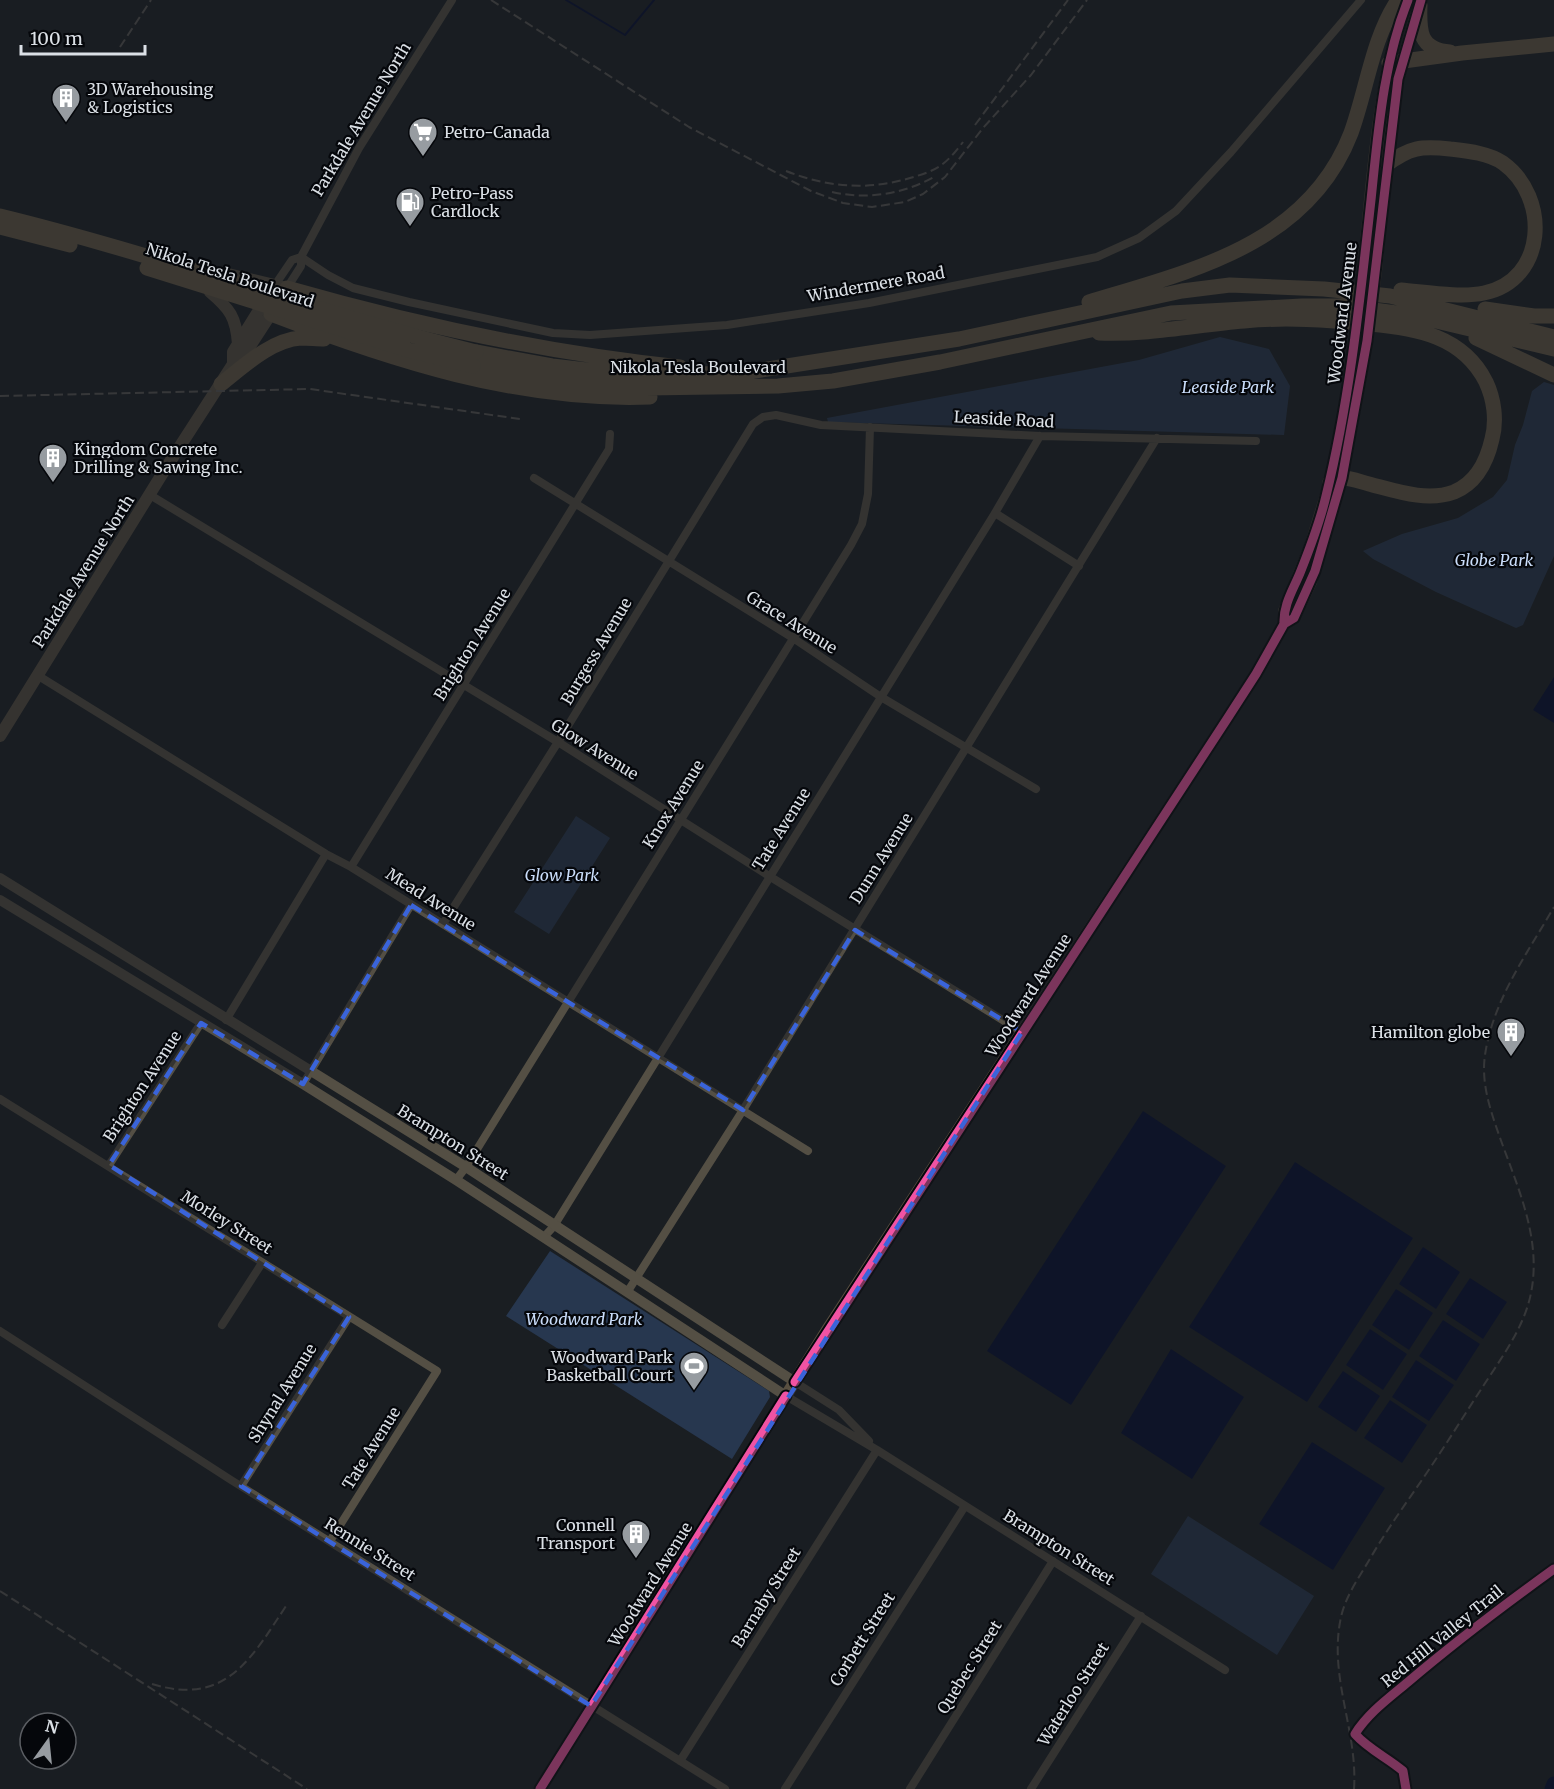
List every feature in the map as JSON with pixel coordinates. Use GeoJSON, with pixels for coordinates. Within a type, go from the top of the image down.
{"type":"FeatureCollection","features":[{"type":"Feature","properties":{"kind":"highway"},"geometry":{"type":"LineString","coordinates":[[959,339],[1005,323],[1083,304],[1165,278],[1225,256],[1291,218],[1314,196],[1341,155],[1357,117],[1381,33],[1398,0]]}},
{"type":"Feature","properties":{"kind":"highway"},"geometry":{"type":"LineString","coordinates":[[1416,2],[1420,33],[1423,39],[1435,49],[1462,53]]}},
{"type":"Feature","properties":{"kind":"highway"},"geometry":{"type":"LineString","coordinates":[[1396,62],[1554,44]]}},
{"type":"Feature","properties":{"kind":"highway"},"geometry":{"type":"LineString","coordinates":[[1274,286],[1322,284],[1447,294],[1483,293],[1510,281],[1522,267],[1533,248],[1536,230],[1534,214],[1530,199],[1520,180],[1502,162],[1472,152],[1426,147],[1408,150],[1386,165]]}},
{"type":"Feature","properties":{"kind":"highway","name":"Nikola Tesla Boulevard"},"geometry":{"type":"LineString","coordinates":[[0,216],[218,277],[418,338],[475,359],[603,386],[646,388],[778,386],[833,381],[940,363],[1171,313],[1242,308],[1344,306],[1410,315]]}},
{"type":"Feature","properties":{"kind":"highway","name":"Nikola Tesla Boulevard"},"geometry":{"type":"LineString","coordinates":[[0,225],[107,255],[408,350],[475,359],[647,375],[710,375],[776,369],[959,339],[1182,291],[1230,285],[1368,292],[1405,298]]}},
{"type":"Feature","properties":{"kind":"highway"},"geometry":{"type":"LineString","coordinates":[[1405,298],[1446,301],[1505,313],[1554,316]]}},
{"type":"Feature","properties":{"kind":"highway"},"geometry":{"type":"LineString","coordinates":[[1405,298],[1554,337]]}},
{"type":"Feature","properties":{"kind":"highway"},"geometry":{"type":"LineString","coordinates":[[273,299],[347,305],[414,323],[638,362],[707,369],[776,369]]}},
{"type":"Feature","properties":{"kind":"highway"},"geometry":{"type":"LineString","coordinates":[[273,299],[354,344]]}},
{"type":"Feature","properties":{"kind":"highway"},"geometry":{"type":"LineString","coordinates":[[1410,315],[1554,349]]}},
{"type":"Feature","properties":{"kind":"highway"},"geometry":{"type":"LineString","coordinates":[[1410,315],[1492,344],[1554,375]]}},
{"type":"Feature","properties":{"kind":"highway"},"geometry":{"type":"LineString","coordinates":[[1078,332],[1123,334],[1246,321],[1310,318],[1384,325],[1422,332],[1442,338],[1470,359],[1488,387],[1495,421],[1494,434],[1486,458],[1478,473],[1471,480],[1456,491],[1436,496],[1336,480]]}},
{"type":"Feature","properties":{"kind":"highway"},"geometry":{"type":"LineString","coordinates":[[221,384],[248,363],[284,341],[301,338],[354,344],[465,377],[567,394],[626,398],[741,394],[778,386]]}},
{"type":"Feature","properties":{"kind":"main road","name":"Woodward Avenue"},"geometry":{"type":"LineString","coordinates":[[1361,340],[1363,270],[1381,112],[1416,2]]}},
{"type":"Feature","properties":{"kind":"main road","name":"Woodward Avenue"},"geometry":{"type":"LineString","coordinates":[[540,1789],[795,1382],[1227,720],[1284,624],[1294,618],[1311,582],[1336,480],[1361,340],[1376,272],[1386,165],[1398,79],[1396,62]]}},
{"type":"Feature","properties":{"kind":"main road"},"geometry":{"type":"LineString","coordinates":[[0,225],[141,261],[172,262],[273,299]]}},
{"type":"Feature","properties":{"kind":"main road"},"geometry":{"type":"LineString","coordinates":[[141,261],[168,276],[210,292],[273,299]]}},
{"type":"Feature","properties":{"kind":"main road"},"geometry":{"type":"LineString","coordinates":[[168,276],[273,299]]}},
{"type":"Feature","properties":{"kind":"main road"},"geometry":{"type":"LineString","coordinates":[[210,292],[230,311],[237,329],[238,344]]}},
{"type":"Feature","properties":{"kind":"main road","name":"Parkdale Avenue North"},"geometry":{"type":"LineString","coordinates":[[233,364],[233,352],[273,299]]}},
{"type":"Feature","properties":{"kind":"main road","name":"Parkdale Avenue North"},"geometry":{"type":"LineString","coordinates":[[0,736],[233,364],[243,357],[273,299]]}},
{"type":"Feature","properties":{"kind":"street","name":"Parkdale Avenue North"},"geometry":{"type":"LineString","coordinates":[[273,299],[301,266],[301,257],[359,148],[452,0]]}},
{"type":"Feature","properties":{"kind":"street","name":"Windermere Road"},"geometry":{"type":"LineString","coordinates":[[301,257],[353,288],[553,333],[590,335],[727,325],[869,303],[1097,257],[1139,238],[1176,211],[1231,152],[1361,0]]}},
{"type":"Feature","properties":{"kind":"street","name":"Leaside Road"},"geometry":{"type":"LineString","coordinates":[[753,424],[763,417],[776,415],[821,425],[1040,436],[1256,441]]}},
{"type":"Feature","properties":{"kind":"street","name":"Burgess Avenue"},"geometry":{"type":"LineString","coordinates":[[443,924],[558,742],[753,424]]}},
{"type":"Feature","properties":{"kind":"street","name":"Knox Avenue"},"geometry":{"type":"LineString","coordinates":[[456,1180],[568,1003],[862,524],[868,494],[870,427]]}},
{"type":"Feature","properties":{"kind":"street","name":"Brighton Avenue"},"geometry":{"type":"LineString","coordinates":[[351,867],[609,449],[610,434]]}},
{"type":"Feature","properties":{"kind":"street","name":"Tate Avenue"},"geometry":{"type":"LineString","coordinates":[[544,1237],[554,1226],[995,513],[1040,436]]}},
{"type":"Feature","properties":{"kind":"street","name":"Dunn Avenue"},"geometry":{"type":"LineString","coordinates":[[628,1291],[855,930],[1157,438]]}},
{"type":"Feature","properties":{"kind":"street","name":"Grace Avenue"},"geometry":{"type":"LineString","coordinates":[[534,478],[793,638],[881,697],[1036,789]]}},
{"type":"Feature","properties":{"kind":"street","name":"Glow Avenue"},"geometry":{"type":"LineString","coordinates":[[150,495],[558,742],[680,821],[1022,1032]]}},
{"type":"Feature","properties":{"kind":"street"},"geometry":{"type":"LineString","coordinates":[[995,513],[1079,566]]}},
{"type":"Feature","properties":{"kind":"street","name":"Mead Avenue"},"geometry":{"type":"LineString","coordinates":[[38,675],[808,1151]]}},
{"type":"Feature","properties":{"kind":"street"},"geometry":{"type":"LineString","coordinates":[[226,1020],[326,854]]}},
{"type":"Feature","properties":{"kind":"street","name":"Brampton Street"},"geometry":{"type":"LineString","coordinates":[[0,878],[466,1167],[839,1410],[877,1450]]}},
{"type":"Feature","properties":{"kind":"street","name":"Brampton Street"},"geometry":{"type":"LineString","coordinates":[[0,900],[456,1180],[786,1396],[877,1450],[1225,1670]]}},
{"type":"Feature","properties":{"kind":"street"},"geometry":{"type":"LineString","coordinates":[[303,1084],[411,905]]}},
{"type":"Feature","properties":{"kind":"street","name":"Brighton Avenue"},"geometry":{"type":"LineString","coordinates":[[109,1165],[201,1023]]}},
{"type":"Feature","properties":{"kind":"street","name":"Morley Street"},"geometry":{"type":"LineString","coordinates":[[0,1099],[437,1371]]}},
{"type":"Feature","properties":{"kind":"street"},"geometry":{"type":"LineString","coordinates":[[222,1325],[262,1263]]}},
{"type":"Feature","properties":{"kind":"street","name":"Shynal Avenue"},"geometry":{"type":"LineString","coordinates":[[241,1486],[349,1317]]}},
{"type":"Feature","properties":{"kind":"street","name":"Rennie Street"},"geometry":{"type":"LineString","coordinates":[[0,1331],[241,1486],[725,1789]]}},
{"type":"Feature","properties":{"kind":"street","name":"Tate Avenue"},"geometry":{"type":"LineString","coordinates":[[330,1541],[437,1371]]}},
{"type":"Feature","properties":{"kind":"street","name":"Barnaby Street"},"geometry":{"type":"LineString","coordinates":[[680,1761],[877,1450]]}},
{"type":"Feature","properties":{"kind":"street","name":"Corbett Street"},"geometry":{"type":"LineString","coordinates":[[785,1789],[964,1506]]}},
{"type":"Feature","properties":{"kind":"street","name":"Quebec Street"},"geometry":{"type":"LineString","coordinates":[[910,1789],[1053,1562]]}},
{"type":"Feature","properties":{"kind":"street","name":"Waterloo Street"},"geometry":{"type":"LineString","coordinates":[[1031,1789],[1140,1616]]}},
{"type":"Feature","properties":{"kind":"highlighted area"},"geometry":{"type":"Polygon","coordinates":[[[411,905],[743,1110],[855,930],[1022,1032],[591,1706],[241,1486],[349,1317],[109,1165],[201,1023],[303,1084],[411,905]]]}},
{"type":"Feature","properties":{"kind":"green space","name":"Leaside Park"},"geometry":{"type":"Polygon","coordinates":[[[1220,337],[1269,349],[1290,386],[1284,435],[828,422],[827,418],[1139,360],[1220,337]]]}},
{"type":"Feature","properties":{"kind":"green space","name":"Globe Park"},"geometry":{"type":"Polygon","coordinates":[[[1544,382],[1554,385],[1554,556],[1523,625],[1516,628],[1436,592],[1373,559],[1363,551],[1402,534],[1458,518],[1493,497],[1507,480],[1532,391],[1544,382]]]}},
{"type":"Feature","properties":{"kind":"green space","name":"Glow Park"},"geometry":{"type":"Polygon","coordinates":[[[576,816],[610,838],[549,934],[514,912],[576,816]]]}},
{"type":"Feature","properties":{"kind":"green space","name":"Woodward Park"},"geometry":{"type":"Polygon","coordinates":[[[550,1251],[769,1391],[770,1397],[732,1459],[506,1316],[550,1251]]]}},
{"type":"Feature","properties":{"kind":"green space"},"geometry":{"type":"Polygon","coordinates":[[[1188,1516],[1314,1596],[1277,1655],[1151,1574],[1188,1516]]]}},
{"type":"Feature","properties":{"kind":"shaded area"},"geometry":{"type":"Polygon","coordinates":[[[1554,677],[1554,723],[1533,710],[1554,677]]]}},
{"type":"Feature","properties":{"kind":"shaded area"},"geometry":{"type":"Polygon","coordinates":[[[1143,1111],[1226,1166],[1071,1405],[987,1351],[1143,1111]]]}},
{"type":"Feature","properties":{"kind":"shaded area"},"geometry":{"type":"Polygon","coordinates":[[[1295,1162],[1413,1238],[1307,1402],[1189,1327],[1295,1162]]]}},
{"type":"Feature","properties":{"kind":"shaded area"},"geometry":{"type":"Polygon","coordinates":[[[1423,1247],[1460,1272],[1436,1309],[1399,1284],[1423,1247]]]}},
{"type":"Feature","properties":{"kind":"shaded area"},"geometry":{"type":"Polygon","coordinates":[[[1470,1278],[1507,1302],[1483,1339],[1446,1314],[1470,1278]]]}},
{"type":"Feature","properties":{"kind":"shaded area"},"geometry":{"type":"Polygon","coordinates":[[[1396,1289],[1433,1313],[1409,1350],[1372,1325],[1396,1289]]]}},
{"type":"Feature","properties":{"kind":"shaded area"},"geometry":{"type":"Polygon","coordinates":[[[1443,1320],[1480,1344],[1456,1381],[1419,1356],[1443,1320]]]}},
{"type":"Feature","properties":{"kind":"shaded area"},"geometry":{"type":"Polygon","coordinates":[[[1370,1329],[1407,1354],[1383,1390],[1346,1365],[1370,1329]]]}},
{"type":"Feature","properties":{"kind":"shaded area"},"geometry":{"type":"Polygon","coordinates":[[[1171,1349],[1244,1397],[1192,1479],[1121,1433],[1171,1349]]]}},
{"type":"Feature","properties":{"kind":"shaded area"},"geometry":{"type":"Polygon","coordinates":[[[1416,1360],[1454,1385],[1429,1421],[1392,1397],[1416,1360]]]}},
{"type":"Feature","properties":{"kind":"shaded area"},"geometry":{"type":"Polygon","coordinates":[[[1343,1371],[1380,1396],[1356,1432],[1318,1407],[1343,1371]]]}},
{"type":"Feature","properties":{"kind":"shaded area"},"geometry":{"type":"Polygon","coordinates":[[[1390,1400],[1427,1425],[1402,1463],[1364,1438],[1390,1400]]]}},
{"type":"Feature","properties":{"kind":"shaded area"},"geometry":{"type":"Polygon","coordinates":[[[1312,1442],[1385,1488],[1333,1570],[1259,1524],[1312,1442]]]}},
{"type":"Feature","properties":{"kind":"waterway"},"geometry":{"type":"LineString","coordinates":[[566,0],[625,35],[654,0]]}},
{"type":"Feature","properties":{"kind":"waterway"},"geometry":{"type":"LineString","coordinates":[[1552,1789],[1554,1784]]}},
{"type":"Feature","properties":{"kind":"railway"},"geometry":{"type":"LineString","coordinates":[[120,47],[151,0]]}},
{"type":"Feature","properties":{"kind":"railway"},"geometry":{"type":"LineString","coordinates":[[491,0],[689,127],[811,191],[843,203],[872,207],[905,202],[923,194],[945,177],[983,128],[1031,75],[1087,0]]}},
{"type":"Feature","properties":{"kind":"railway"},"geometry":{"type":"LineString","coordinates":[[975,125],[1068,0]]}},
{"type":"Feature","properties":{"kind":"railway"},"geometry":{"type":"LineString","coordinates":[[786,171],[832,184],[878,185],[937,168],[963,142]]}},
{"type":"Feature","properties":{"kind":"railway"},"geometry":{"type":"LineString","coordinates":[[832,192],[859,195],[885,194],[911,187],[936,176]]}},
{"type":"Feature","properties":{"kind":"railway"},"geometry":{"type":"LineString","coordinates":[[0,396],[310,389],[520,419]]}},
{"type":"Feature","properties":{"kind":"railway"},"geometry":{"type":"LineString","coordinates":[[1354,1789],[1352,1746],[1338,1661],[1338,1639],[1343,1609],[1354,1586],[1392,1523],[1443,1449],[1510,1344],[1523,1319],[1531,1293],[1534,1273],[1533,1252],[1526,1212],[1490,1106],[1485,1086],[1484,1065],[1489,1035],[1503,996],[1554,907]]}},
{"type":"Feature","properties":{"kind":"railway"},"geometry":{"type":"LineString","coordinates":[[0,1591],[307,1789]]}},
{"type":"Feature","properties":{"kind":"railway"},"geometry":{"type":"LineString","coordinates":[[152,1684],[178,1689],[200,1689],[218,1683],[235,1672],[249,1658],[288,1603]]}},
{"type":"Feature","properties":{"kind":"cycle path"},"geometry":{"type":"LineString","coordinates":[[1284,624],[1287,604],[1321,515],[1342,423],[1363,274],[1383,98],[1393,48],[1408,0]]}},
{"type":"Feature","properties":{"kind":"cycle path"},"geometry":{"type":"LineString","coordinates":[[795,1382],[1227,719],[1284,624],[1294,618],[1315,571],[1342,478],[1367,341],[1398,79],[1421,0]]}},
{"type":"Feature","properties":{"kind":"cycle path"},"geometry":{"type":"LineString","coordinates":[[540,1789],[786,1396]]}},
{"type":"Feature","properties":{"kind":"cycle path","name":"Red Hill Valley Trail"},"geometry":{"type":"LineString","coordinates":[[1406,1789],[1403,1771],[1355,1734],[1379,1706],[1426,1667],[1554,1569]]}},
{"type":"Feature","properties":{"kind":"place","name":"3D Warehousing & Logistics"},"geometry":{"type":"Point","coordinates":[66,124]}},
{"type":"Feature","properties":{"kind":"place","name":"Petro-Canada"},"geometry":{"type":"Point","coordinates":[423,158]}},
{"type":"Feature","properties":{"kind":"place","name":"Petro-Pass Cardlock"},"geometry":{"type":"Point","coordinates":[410,228]}},
{"type":"Feature","properties":{"kind":"place","name":"Kingdom Concrete Drilling & Sawing Inc."},"geometry":{"type":"Point","coordinates":[53,484]}},
{"type":"Feature","properties":{"kind":"place","name":"Hamilton globe"},"geometry":{"type":"Point","coordinates":[1511,1058]}},
{"type":"Feature","properties":{"kind":"place","name":"Woodward Park Basketball Court"},"geometry":{"type":"Point","coordinates":[694,1392]}},
{"type":"Feature","properties":{"kind":"place","name":"Connell Transport"},"geometry":{"type":"Point","coordinates":[636,1560]}}]}
